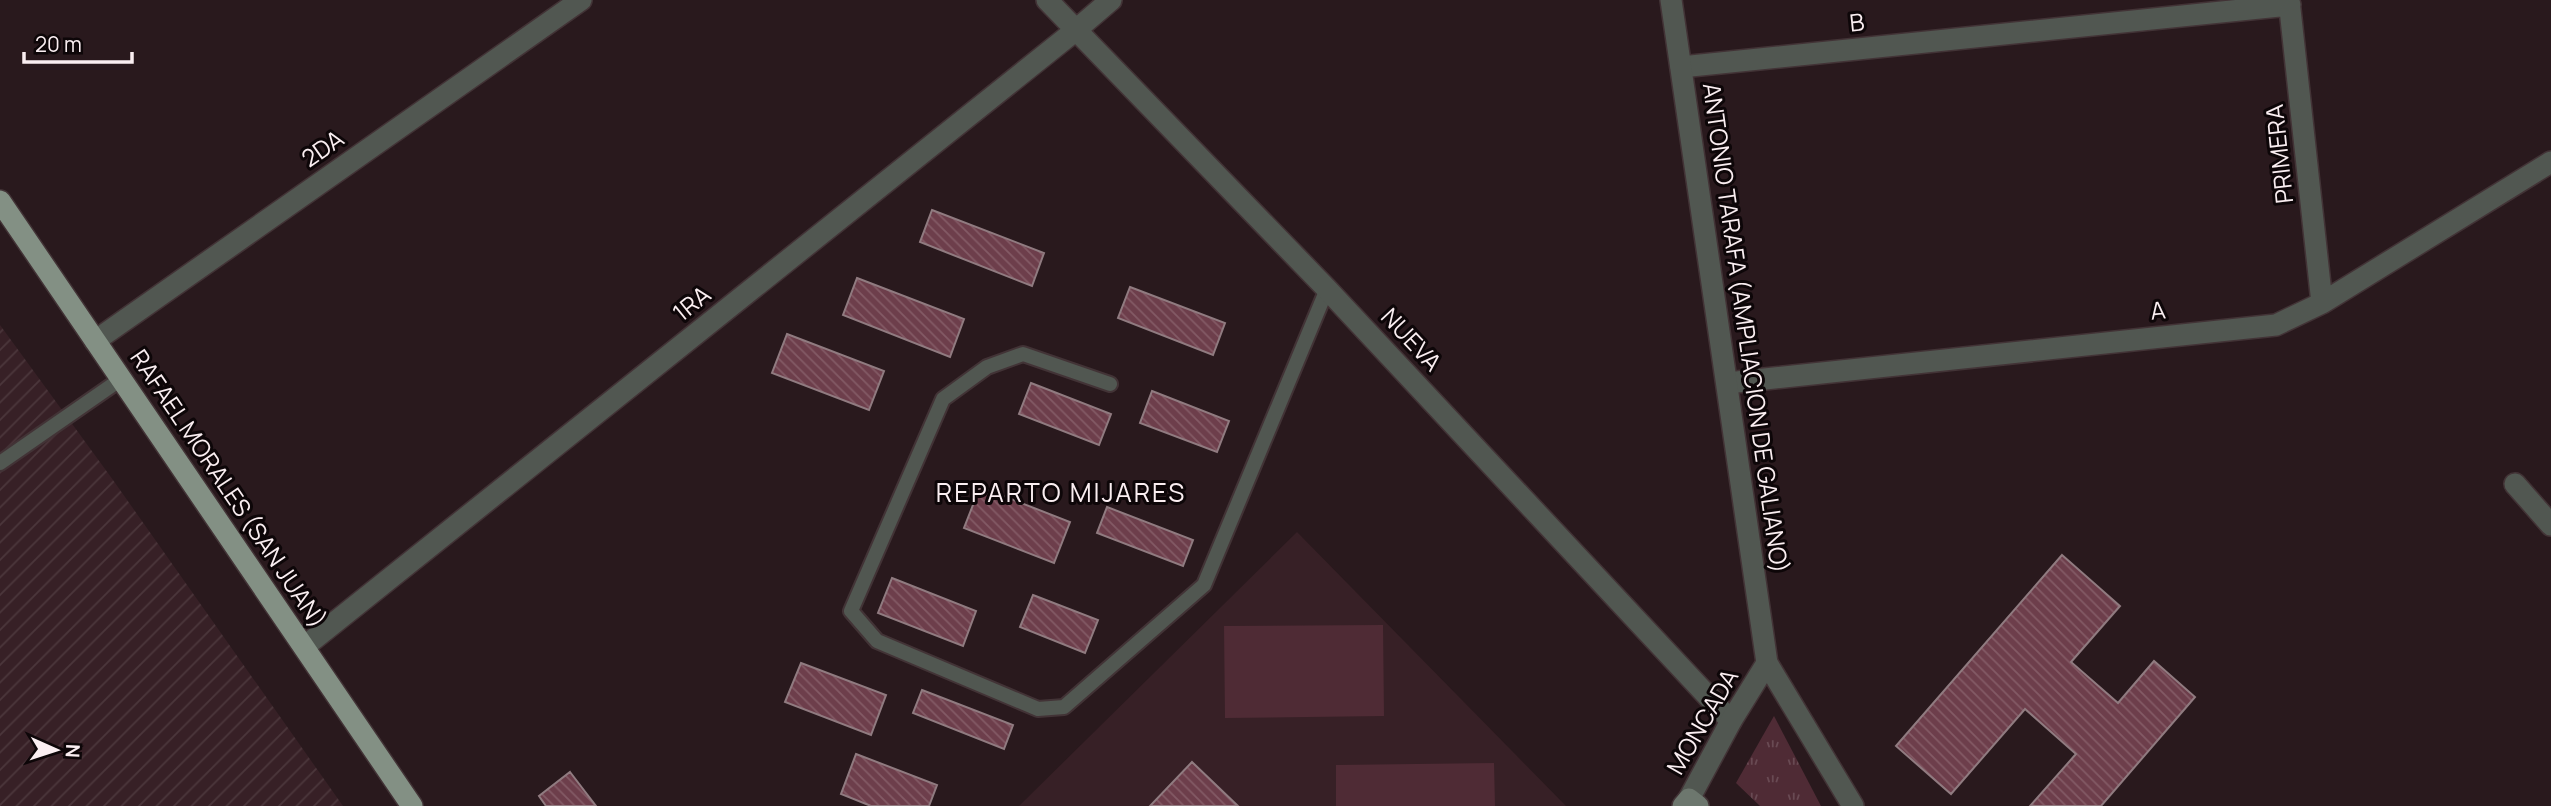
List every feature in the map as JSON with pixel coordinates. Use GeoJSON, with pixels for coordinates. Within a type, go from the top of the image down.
{"type":"FeatureCollection","features":[{"type":"Feature","properties":{"kind":"main road","name":"RAFAEL MORALES (SAN JUAN)"},"geometry":{"type":"LineString","coordinates":[[0,201],[412,806]]}},
{"type":"Feature","properties":{"kind":"street","name":"2DA"},"geometry":{"type":"LineString","coordinates":[[95,341],[581,0]]}},
{"type":"Feature","properties":{"kind":"street","name":"NUEVA"},"geometry":{"type":"LineString","coordinates":[[1047,0],[1327,289],[1731,722]]}},
{"type":"Feature","properties":{"kind":"street","name":"1RA"},"geometry":{"type":"LineString","coordinates":[[304,647],[1111,0]]}},
{"type":"Feature","properties":{"kind":"street","name":"ANTONIO TARAFA (AMPLIACION DE GALIANO)"},"geometry":{"type":"LineString","coordinates":[[1671,0],[1767,663]]}},
{"type":"Feature","properties":{"kind":"street","name":"B"},"geometry":{"type":"LineString","coordinates":[[1681,67],[2290,3]]}},
{"type":"Feature","properties":{"kind":"street","name":"PRIMERA"},"geometry":{"type":"LineString","coordinates":[[2290,3],[2322,303]]}},
{"type":"Feature","properties":{"kind":"street","name":"A"},"geometry":{"type":"LineString","coordinates":[[1727,383],[2276,325],[2322,303],[2551,162]]}},
{"type":"Feature","properties":{"kind":"street"},"geometry":{"type":"LineString","coordinates":[[2515,484],[2551,525]]}},
{"type":"Feature","properties":{"kind":"street","name":"MONCADA"},"geometry":{"type":"LineString","coordinates":[[1690,804],[1731,722],[1767,663]]}},
{"type":"Feature","properties":{"kind":"street"},"geometry":{"type":"LineString","coordinates":[[1767,663],[1853,806]]}},
{"type":"Feature","properties":{"kind":"lane"},"geometry":{"type":"LineString","coordinates":[[1110,384],[1023,354],[987,367],[943,399],[851,611],[877,641],[1038,709],[1064,707],[1204,585],[1327,289]]}},
{"type":"Feature","properties":{"kind":"lane"},"geometry":{"type":"LineString","coordinates":[[0,463],[121,379]]}},
{"type":"Feature","properties":{"kind":"shaded area"},"geometry":{"type":"Polygon","coordinates":[[[0,325],[113,480],[343,806],[0,806],[0,325]]]}},
{"type":"Feature","properties":{"kind":"shaded area"},"geometry":{"type":"Polygon","coordinates":[[[1297,532],[1566,806],[1019,806],[1297,532]]]}},
{"type":"Feature","properties":{"kind":"green space"},"geometry":{"type":"Polygon","coordinates":[[[1383,625],[1384,716],[1225,718],[1224,626],[1383,625]]]}},
{"type":"Feature","properties":{"kind":"green space"},"geometry":{"type":"Polygon","coordinates":[[[1774,716],[1821,806],[1760,806],[1736,783],[1774,716]]]}},
{"type":"Feature","properties":{"kind":"green space"},"geometry":{"type":"Polygon","coordinates":[[[1494,763],[1495,806],[1336,806],[1336,765],[1494,763]]]}},
{"type":"Feature","properties":{"kind":"building"},"geometry":{"type":"Polygon","coordinates":[[[932,210],[1044,253],[1032,286],[920,242],[932,210]]]}},
{"type":"Feature","properties":{"kind":"building"},"geometry":{"type":"Polygon","coordinates":[[[857,278],[964,319],[950,357],[843,315],[857,278]]]}},
{"type":"Feature","properties":{"kind":"building"},"geometry":{"type":"Polygon","coordinates":[[[1130,287],[1225,323],[1213,355],[1118,318],[1130,287]]]}},
{"type":"Feature","properties":{"kind":"building"},"geometry":{"type":"Polygon","coordinates":[[[787,334],[884,371],[869,410],[772,373],[787,334]]]}},
{"type":"Feature","properties":{"kind":"building"},"geometry":{"type":"Polygon","coordinates":[[[1031,383],[1111,414],[1099,445],[1019,414],[1031,383]]]}},
{"type":"Feature","properties":{"kind":"building"},"geometry":{"type":"Polygon","coordinates":[[[1152,391],[1229,421],[1217,452],[1140,423],[1152,391]]]}},
{"type":"Feature","properties":{"kind":"building"},"geometry":{"type":"Polygon","coordinates":[[[980,487],[1070,522],[1054,563],[964,528],[980,487]]]}},
{"type":"Feature","properties":{"kind":"building"},"geometry":{"type":"Polygon","coordinates":[[[1107,507],[1193,540],[1183,566],[1097,533],[1107,507]]]}},
{"type":"Feature","properties":{"kind":"building"},"geometry":{"type":"Polygon","coordinates":[[[2062,555],[2120,606],[2071,662],[2118,703],[2154,661],[2195,697],[2101,806],[2030,806],[2076,754],[2025,709],[1951,794],[1896,746],[2062,555]]]}},
{"type":"Feature","properties":{"kind":"building"},"geometry":{"type":"Polygon","coordinates":[[[892,578],[976,611],[963,646],[878,613],[892,578]]]}},
{"type":"Feature","properties":{"kind":"building"},"geometry":{"type":"Polygon","coordinates":[[[1033,595],[1098,620],[1085,653],[1020,627],[1033,595]]]}},
{"type":"Feature","properties":{"kind":"building"},"geometry":{"type":"Polygon","coordinates":[[[801,663],[886,695],[871,735],[785,702],[801,663]]]}},
{"type":"Feature","properties":{"kind":"building"},"geometry":{"type":"Polygon","coordinates":[[[922,690],[1013,725],[1004,749],[913,713],[922,690]]]}},
{"type":"Feature","properties":{"kind":"building"},"geometry":{"type":"Polygon","coordinates":[[[856,754],[937,785],[929,806],[871,806],[841,794],[856,754]]]}},
{"type":"Feature","properties":{"kind":"building"},"geometry":{"type":"Polygon","coordinates":[[[1192,762],[1238,806],[1150,806],[1192,762]]]}},
{"type":"Feature","properties":{"kind":"building"},"geometry":{"type":"Polygon","coordinates":[[[570,772],[596,806],[546,806],[539,796],[570,772]]]}},
{"type":"Feature","properties":{"kind":"district","name":"REPARTO MIJARES"},"geometry":{"type":"Point","coordinates":[1061,493]}}]}
